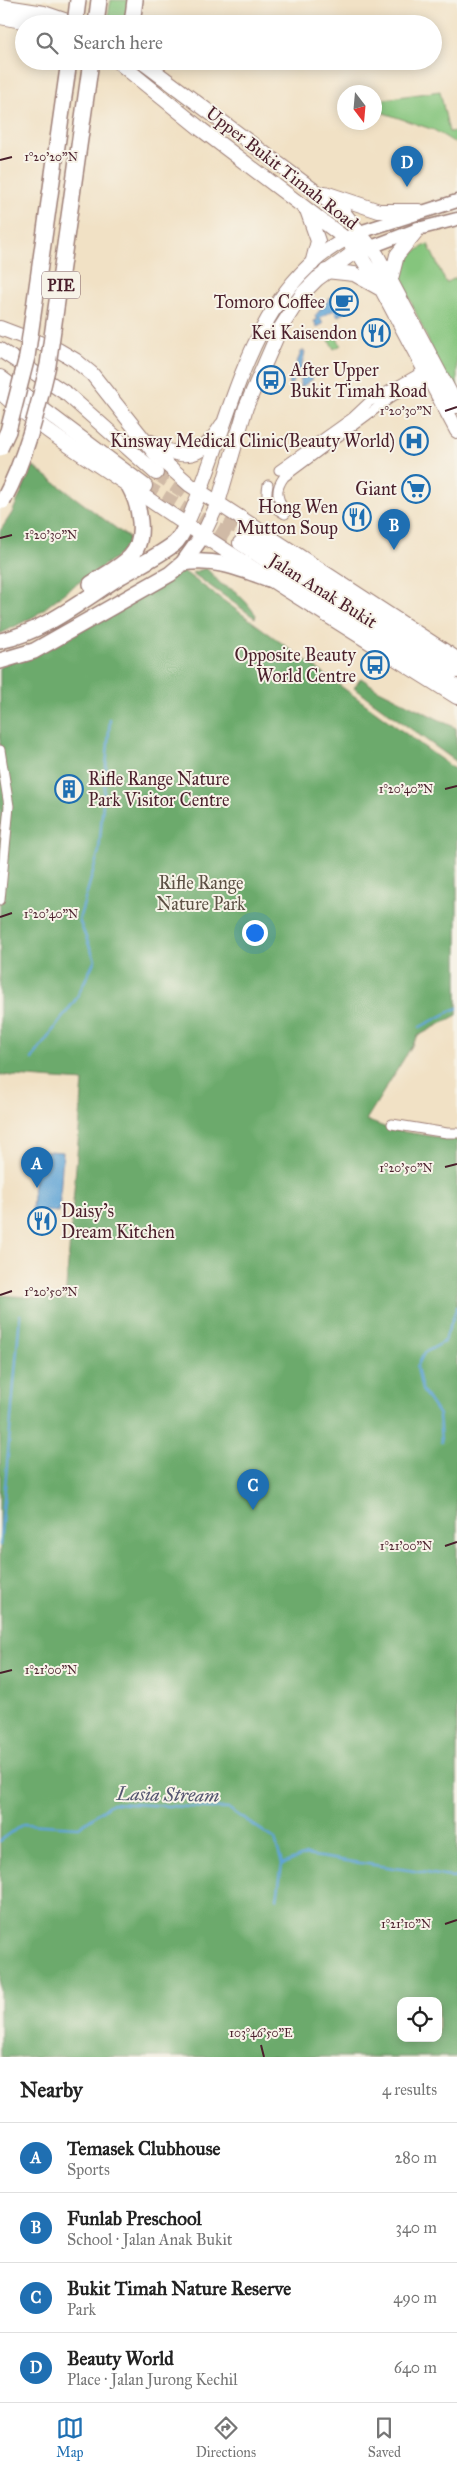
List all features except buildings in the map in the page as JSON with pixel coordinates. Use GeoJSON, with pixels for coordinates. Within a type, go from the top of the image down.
{"type":"FeatureCollection","features":[{"type":"Feature","properties":{"kind":"highway"},"geometry":{"type":"LineString","coordinates":[[76,15],[78,0]]}},
{"type":"Feature","properties":{"kind":"highway"},"geometry":{"type":"LineString","coordinates":[[97,15],[99,0]]}},
{"type":"Feature","properties":{"kind":"highway"},"geometry":{"type":"LineString","coordinates":[[134,15],[136,0]]}},
{"type":"Feature","properties":{"kind":"highway","name":"PIE"},"geometry":{"type":"LineString","coordinates":[[0,448],[8,431],[27,357],[68,70]]}},
{"type":"Feature","properties":{"kind":"highway","name":"PIE"},"geometry":{"type":"LineString","coordinates":[[0,506],[24,454],[48,365],[91,70]]}},
{"type":"Feature","properties":{"kind":"highway"},"geometry":{"type":"LineString","coordinates":[[129,486],[136,498],[140,523],[138,558]]}},
{"type":"Feature","properties":{"kind":"highway"},"geometry":{"type":"LineString","coordinates":[[2,641],[58,616],[74,596],[138,558],[174,544],[186,525]]}},
{"type":"Feature","properties":{"kind":"highway"},"geometry":{"type":"LineString","coordinates":[[2,661],[34,651],[159,581],[183,563],[203,535]]}},
{"type":"Feature","properties":{"kind":"highway"},"geometry":{"type":"LineString","coordinates":[[183,563],[212,561],[236,567],[269,579]]}},
{"type":"Feature","properties":{"kind":"main road"},"geometry":{"type":"LineString","coordinates":[[0,6],[50,15]]}},
{"type":"Feature","properties":{"kind":"main road"},"geometry":{"type":"LineString","coordinates":[[0,17],[15,20]]}},
{"type":"Feature","properties":{"kind":"main road","name":"Upper Bukit Timah Road"},"geometry":{"type":"LineString","coordinates":[[128,70],[202,130],[346,239],[364,250],[391,279],[433,371],[457,431]]}},
{"type":"Feature","properties":{"kind":"main road","name":"Upper Bukit Timah Road"},"geometry":{"type":"LineString","coordinates":[[152,70],[344,213],[360,232],[364,250],[382,290],[457,406]]}},
{"type":"Feature","properties":{"kind":"main road"},"geometry":{"type":"LineString","coordinates":[[314,190],[379,211],[419,211]]}},
{"type":"Feature","properties":{"kind":"main road"},"geometry":{"type":"LineString","coordinates":[[186,525],[202,491],[222,425],[271,313],[292,282],[312,264],[346,239],[360,232],[419,211],[457,201]]}},
{"type":"Feature","properties":{"kind":"main road"},"geometry":{"type":"LineString","coordinates":[[307,210],[318,241],[312,264]]}},
{"type":"Feature","properties":{"kind":"main road"},"geometry":{"type":"LineString","coordinates":[[203,535],[218,502],[246,407],[280,329],[303,293],[326,271],[364,250],[418,229],[457,219]]}},
{"type":"Feature","properties":{"kind":"main road"},"geometry":{"type":"LineString","coordinates":[[391,279],[397,255],[418,229]]}},
{"type":"Feature","properties":{"kind":"main road"},"geometry":{"type":"LineString","coordinates":[[326,271],[354,274],[382,290]]}},
{"type":"Feature","properties":{"kind":"main road","name":"Jalan Anak Bukit"},"geometry":{"type":"LineString","coordinates":[[0,328],[58,350],[75,360],[92,374],[139,436],[171,469],[457,659]]}},
{"type":"Feature","properties":{"kind":"main road"},"geometry":{"type":"LineString","coordinates":[[0,350],[67,394],[156,473]]}},
{"type":"Feature","properties":{"kind":"main road"},"geometry":{"type":"LineString","coordinates":[[0,377],[145,486]]}},
{"type":"Feature","properties":{"kind":"main road","name":"Jalan Anak Bukit"},"geometry":{"type":"LineString","coordinates":[[0,392],[44,426],[186,525],[457,696]]}},
{"type":"Feature","properties":{"kind":"main road"},"geometry":{"type":"LineString","coordinates":[[139,436],[168,452],[183,455],[194,453],[205,447],[222,425]]}},
{"type":"Feature","properties":{"kind":"main road","name":"Jalan Anak Bukit"},"geometry":{"type":"LineString","coordinates":[[457,671],[244,538],[457,687]]}},
{"type":"Feature","properties":{"kind":"street"},"geometry":{"type":"LineString","coordinates":[[279,470],[352,418],[369,402],[433,371]]}},
{"type":"Feature","properties":{"kind":"street"},"geometry":{"type":"LineString","coordinates":[[268,485],[266,497],[270,505],[285,514],[277,495],[278,485],[284,477],[393,396],[433,371]]}},
{"type":"Feature","properties":{"kind":"street"},"geometry":{"type":"LineString","coordinates":[[0,750],[9,806],[0,900]]}},
{"type":"Feature","properties":{"kind":"street"},"geometry":{"type":"LineString","coordinates":[[392,1124],[452,1133],[457,1137]]}},
{"type":"Feature","properties":{"kind":"green space"},"geometry":{"type":"Polygon","coordinates":[[[111,0],[131,0],[128,15],[108,15],[111,0]]]}},
{"type":"Feature","properties":{"kind":"green space"},"geometry":{"type":"Polygon","coordinates":[[[440,91],[449,132],[457,131],[457,144],[434,130],[382,112],[384,99],[440,91]]]}},
{"type":"Feature","properties":{"kind":"green space"},"geometry":{"type":"Polygon","coordinates":[[[428,244],[446,283],[457,277],[457,405],[398,273],[410,256],[428,244]]]}},
{"type":"Feature","properties":{"kind":"green space"},"geometry":{"type":"Polygon","coordinates":[[[334,333],[341,345],[334,349],[327,337],[334,333]]]}},
{"type":"Feature","properties":{"kind":"green space"},"geometry":{"type":"Polygon","coordinates":[[[33,466],[129,538],[126,549],[116,557],[68,590],[35,616],[0,634],[0,531],[12,513],[33,466]]]}},
{"type":"Feature","properties":{"kind":"green space"},"geometry":{"type":"Polygon","coordinates":[[[206,568],[221,584],[235,591],[246,602],[256,615],[255,618],[192,573],[206,568]]]}},
{"type":"Feature","properties":{"kind":"green space","name":"Rifle Range Nature Park"},"geometry":{"type":"Polygon","coordinates":[[[183,571],[457,771],[457,1015],[418,1036],[366,1120],[392,1130],[457,1140],[457,2057],[0,2057],[0,1295],[65,1300],[83,1081],[0,1075],[0,667],[183,571]]]}},
{"type":"Feature","properties":{"kind":"green space"},"geometry":{"type":"Polygon","coordinates":[[[361,678],[377,689],[456,728],[457,762],[354,688],[361,678]]]}},
{"type":"Feature","properties":{"kind":"water"},"geometry":{"type":"Polygon","coordinates":[[[342,292],[351,309],[338,316],[334,310],[320,318],[323,324],[317,327],[314,321],[317,320],[315,316],[330,298],[342,292]]]}},
{"type":"Feature","properties":{"kind":"water"},"geometry":{"type":"Polygon","coordinates":[[[302,350],[305,352],[301,369],[291,385],[288,384],[302,350]]]}},
{"type":"Feature","properties":{"kind":"water"},"geometry":{"type":"Polygon","coordinates":[[[313,370],[315,372],[310,376],[313,379],[300,388],[300,380],[313,370]]]}},
{"type":"Feature","properties":{"kind":"water"},"geometry":{"type":"Polygon","coordinates":[[[36,1150],[63,1152],[59,1212],[32,1210],[36,1150]]]}},
{"type":"Feature","properties":{"kind":"waterway","name":"Lasia Stream"},"geometry":{"type":"LineString","coordinates":[[32,1059],[76,999],[95,960],[79,920],[99,851],[110,719]]}},
{"type":"Feature","properties":{"kind":"waterway"},"geometry":{"type":"LineString","coordinates":[[420,1027],[457,1008]]}},
{"type":"Feature","properties":{"kind":"waterway"},"geometry":{"type":"LineString","coordinates":[[441,1442],[439,1415],[422,1390],[417,1367],[424,1353],[444,1342],[457,1307]]}},
{"type":"Feature","properties":{"kind":"waterway","name":"Lasia Stream"},"geometry":{"type":"LineString","coordinates":[[0,1545],[20,1315]]}},
{"type":"Feature","properties":{"kind":"waterway","name":"Lasia Stream"},"geometry":{"type":"LineString","coordinates":[[0,1841],[23,1824],[79,1827],[112,1803],[229,1809],[275,1839],[282,1864],[306,1855],[408,1870]]}},
{"type":"Feature","properties":{"kind":"waterway"},"geometry":{"type":"LineString","coordinates":[[277,1899],[282,1864]]}},
{"type":"Feature","properties":{"kind":"waterway","name":"Lasia Stream"},"geometry":{"type":"LineString","coordinates":[[408,1870],[457,1878]]}},
{"type":"Feature","properties":{"kind":"tunnel"},"geometry":{"type":"LineString","coordinates":[[156,473],[247,534]]}},
{"type":"Feature","properties":{"kind":"tunnel"},"geometry":{"type":"LineString","coordinates":[[145,486],[240,543]]}},
{"type":"Feature","properties":{"kind":"place","name":"Beauty World"},"geometry":{"type":"Point","coordinates":[407,187]}},
{"type":"Feature","properties":{"kind":"place","name":"Tomoro Coffee"},"geometry":{"type":"Point","coordinates":[344,302]}},
{"type":"Feature","properties":{"kind":"place","name":"Kei Kaisendon"},"geometry":{"type":"Point","coordinates":[376,333]}},
{"type":"Feature","properties":{"kind":"place","name":"After Upper Bukit Timah Road"},"geometry":{"type":"Point","coordinates":[271,380]}},
{"type":"Feature","properties":{"kind":"place","name":"Kinsway Medical Clinic(Beauty World)"},"geometry":{"type":"Point","coordinates":[414,441]}},
{"type":"Feature","properties":{"kind":"place","name":"Giant"},"geometry":{"type":"Point","coordinates":[416,489]}},
{"type":"Feature","properties":{"kind":"place","name":"Hong Wen Mutton Soup"},"geometry":{"type":"Point","coordinates":[357,517]}},
{"type":"Feature","properties":{"kind":"place","name":"Funlab Preschool"},"geometry":{"type":"Point","coordinates":[394,550]}},
{"type":"Feature","properties":{"kind":"place","name":"Opposite Beauty World Centre"},"geometry":{"type":"Point","coordinates":[375,665]}},
{"type":"Feature","properties":{"kind":"place","name":"Rifle Range Nature Park Visitor Centre"},"geometry":{"type":"Point","coordinates":[69,789]}},
{"type":"Feature","properties":{"kind":"place","name":"Temasek Clubhouse"},"geometry":{"type":"Point","coordinates":[37,1188]}},
{"type":"Feature","properties":{"kind":"place","name":"Daisy's Dream Kitchen"},"geometry":{"type":"Point","coordinates":[42,1221]}},
{"type":"Feature","properties":{"kind":"place","name":"Bukit Timah Nature Reserve"},"geometry":{"type":"Point","coordinates":[253,1510]}}]}
